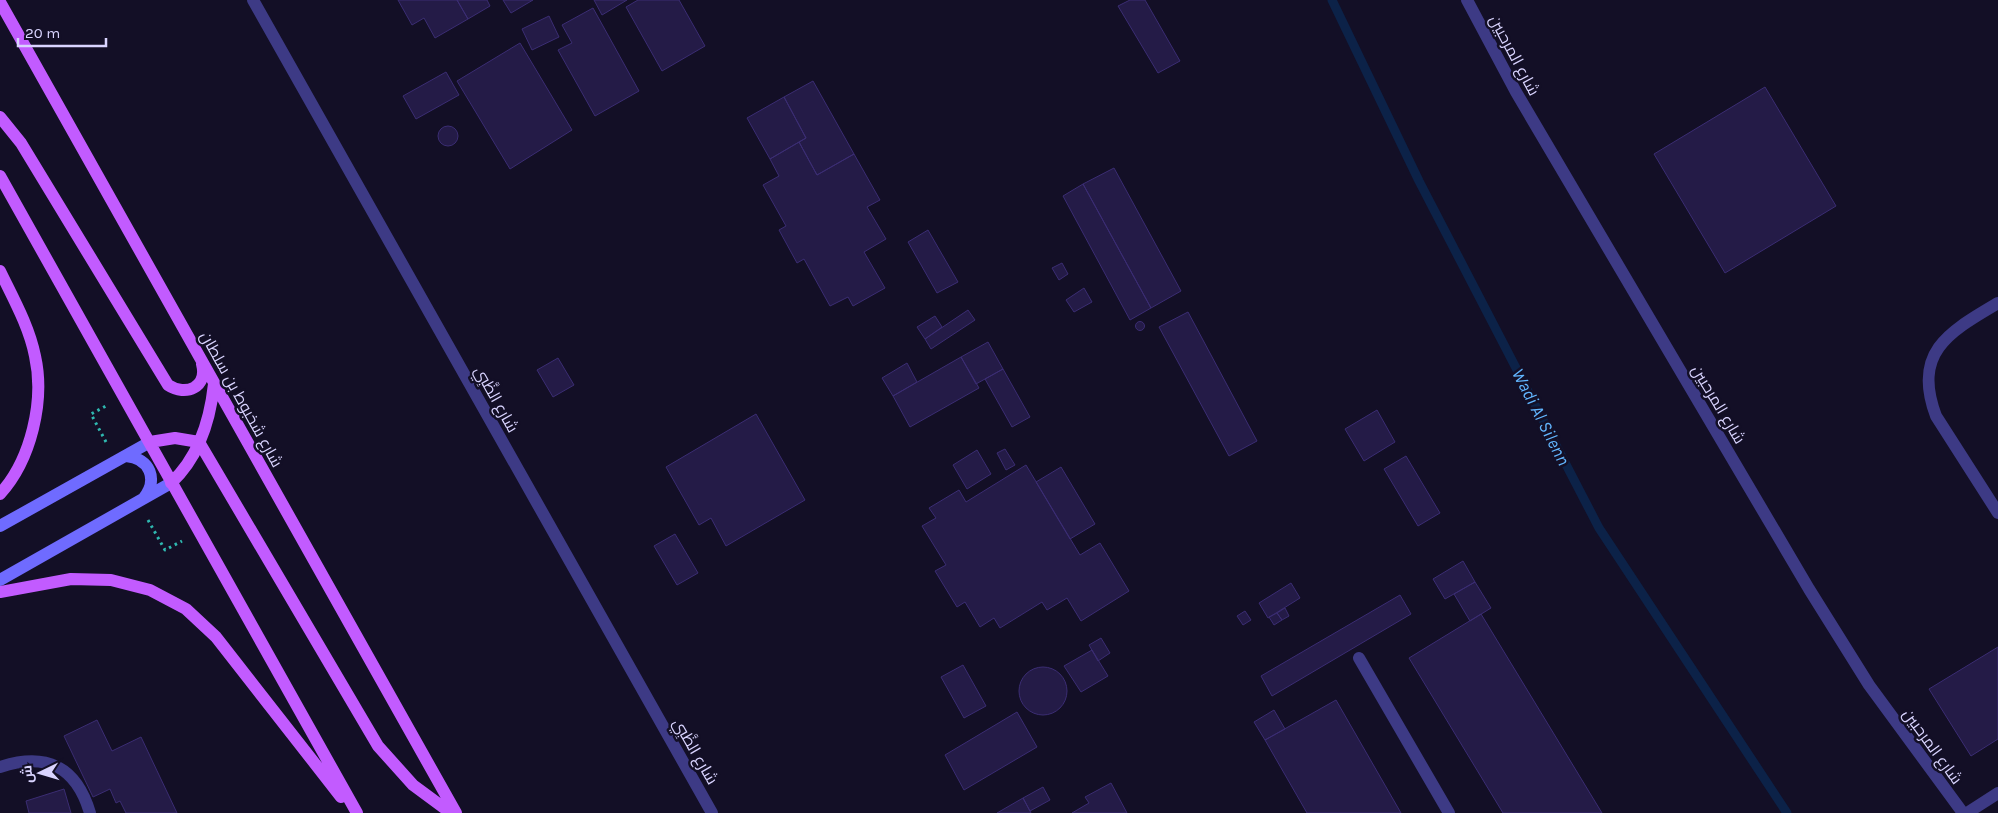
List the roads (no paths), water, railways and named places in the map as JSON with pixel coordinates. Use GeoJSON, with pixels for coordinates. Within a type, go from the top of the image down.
{"type":"FeatureCollection","features":[{"type":"Feature","properties":{"kind":"main road","name":"شارع شخبوط بن سلطان"},"geometry":{"type":"LineString","coordinates":[[0,2],[456,813]]}},
{"type":"Feature","properties":{"kind":"main road"},"geometry":{"type":"LineString","coordinates":[[0,117],[21,143],[168,385],[184,391],[199,384],[203,376],[201,359]]}},
{"type":"Feature","properties":{"kind":"main road"},"geometry":{"type":"LineString","coordinates":[[0,176],[357,813]]}},
{"type":"Feature","properties":{"kind":"main road"},"geometry":{"type":"LineString","coordinates":[[0,271],[24,322],[36,357],[38,392],[34,426],[22,459],[0,494]]}},
{"type":"Feature","properties":{"kind":"main road"},"geometry":{"type":"LineString","coordinates":[[0,580],[171,483],[188,465],[199,442],[210,414],[214,384]]}},
{"type":"Feature","properties":{"kind":"main road"},"geometry":{"type":"LineString","coordinates":[[0,526],[150,442],[175,438],[199,442]]}},
{"type":"Feature","properties":{"kind":"main road"},"geometry":{"type":"LineString","coordinates":[[199,442],[378,746],[413,785],[451,813]]}},
{"type":"Feature","properties":{"kind":"main road"},"geometry":{"type":"LineString","coordinates":[[126,456],[140,460],[150,471],[152,486],[144,499]]}},
{"type":"Feature","properties":{"kind":"main road"},"geometry":{"type":"LineString","coordinates":[[0,592],[71,579],[111,580],[150,590],[186,610],[216,637],[353,813]]}},
{"type":"Feature","properties":{"kind":"street","name":"شارع الظَّبِي"},"geometry":{"type":"LineString","coordinates":[[253,0],[712,813]]}},
{"type":"Feature","properties":{"kind":"street","name":"شارع المرحبين"},"geometry":{"type":"LineString","coordinates":[[1467,0],[1521,101],[1809,589],[1869,685],[1963,813]]}},
{"type":"Feature","properties":{"kind":"street"},"geometry":{"type":"LineString","coordinates":[[1998,302],[1954,330],[1944,339],[1930,367],[1928,384],[1930,401],[1936,416],[1998,513]]}},
{"type":"Feature","properties":{"kind":"street"},"geometry":{"type":"LineString","coordinates":[[1358,658],[1449,813]]}},
{"type":"Feature","properties":{"kind":"street"},"geometry":{"type":"LineString","coordinates":[[0,767],[30,760],[56,766],[77,783],[84,794],[89,810]]}},
{"type":"Feature","properties":{"kind":"street"},"geometry":{"type":"LineString","coordinates":[[1967,813],[1998,792]]}},
{"type":"Feature","properties":{"kind":"waterway","name":"Wadi Al Silenn"},"geometry":{"type":"LineString","coordinates":[[1332,0],[1419,181],[1599,528],[1787,813]]}}]}
